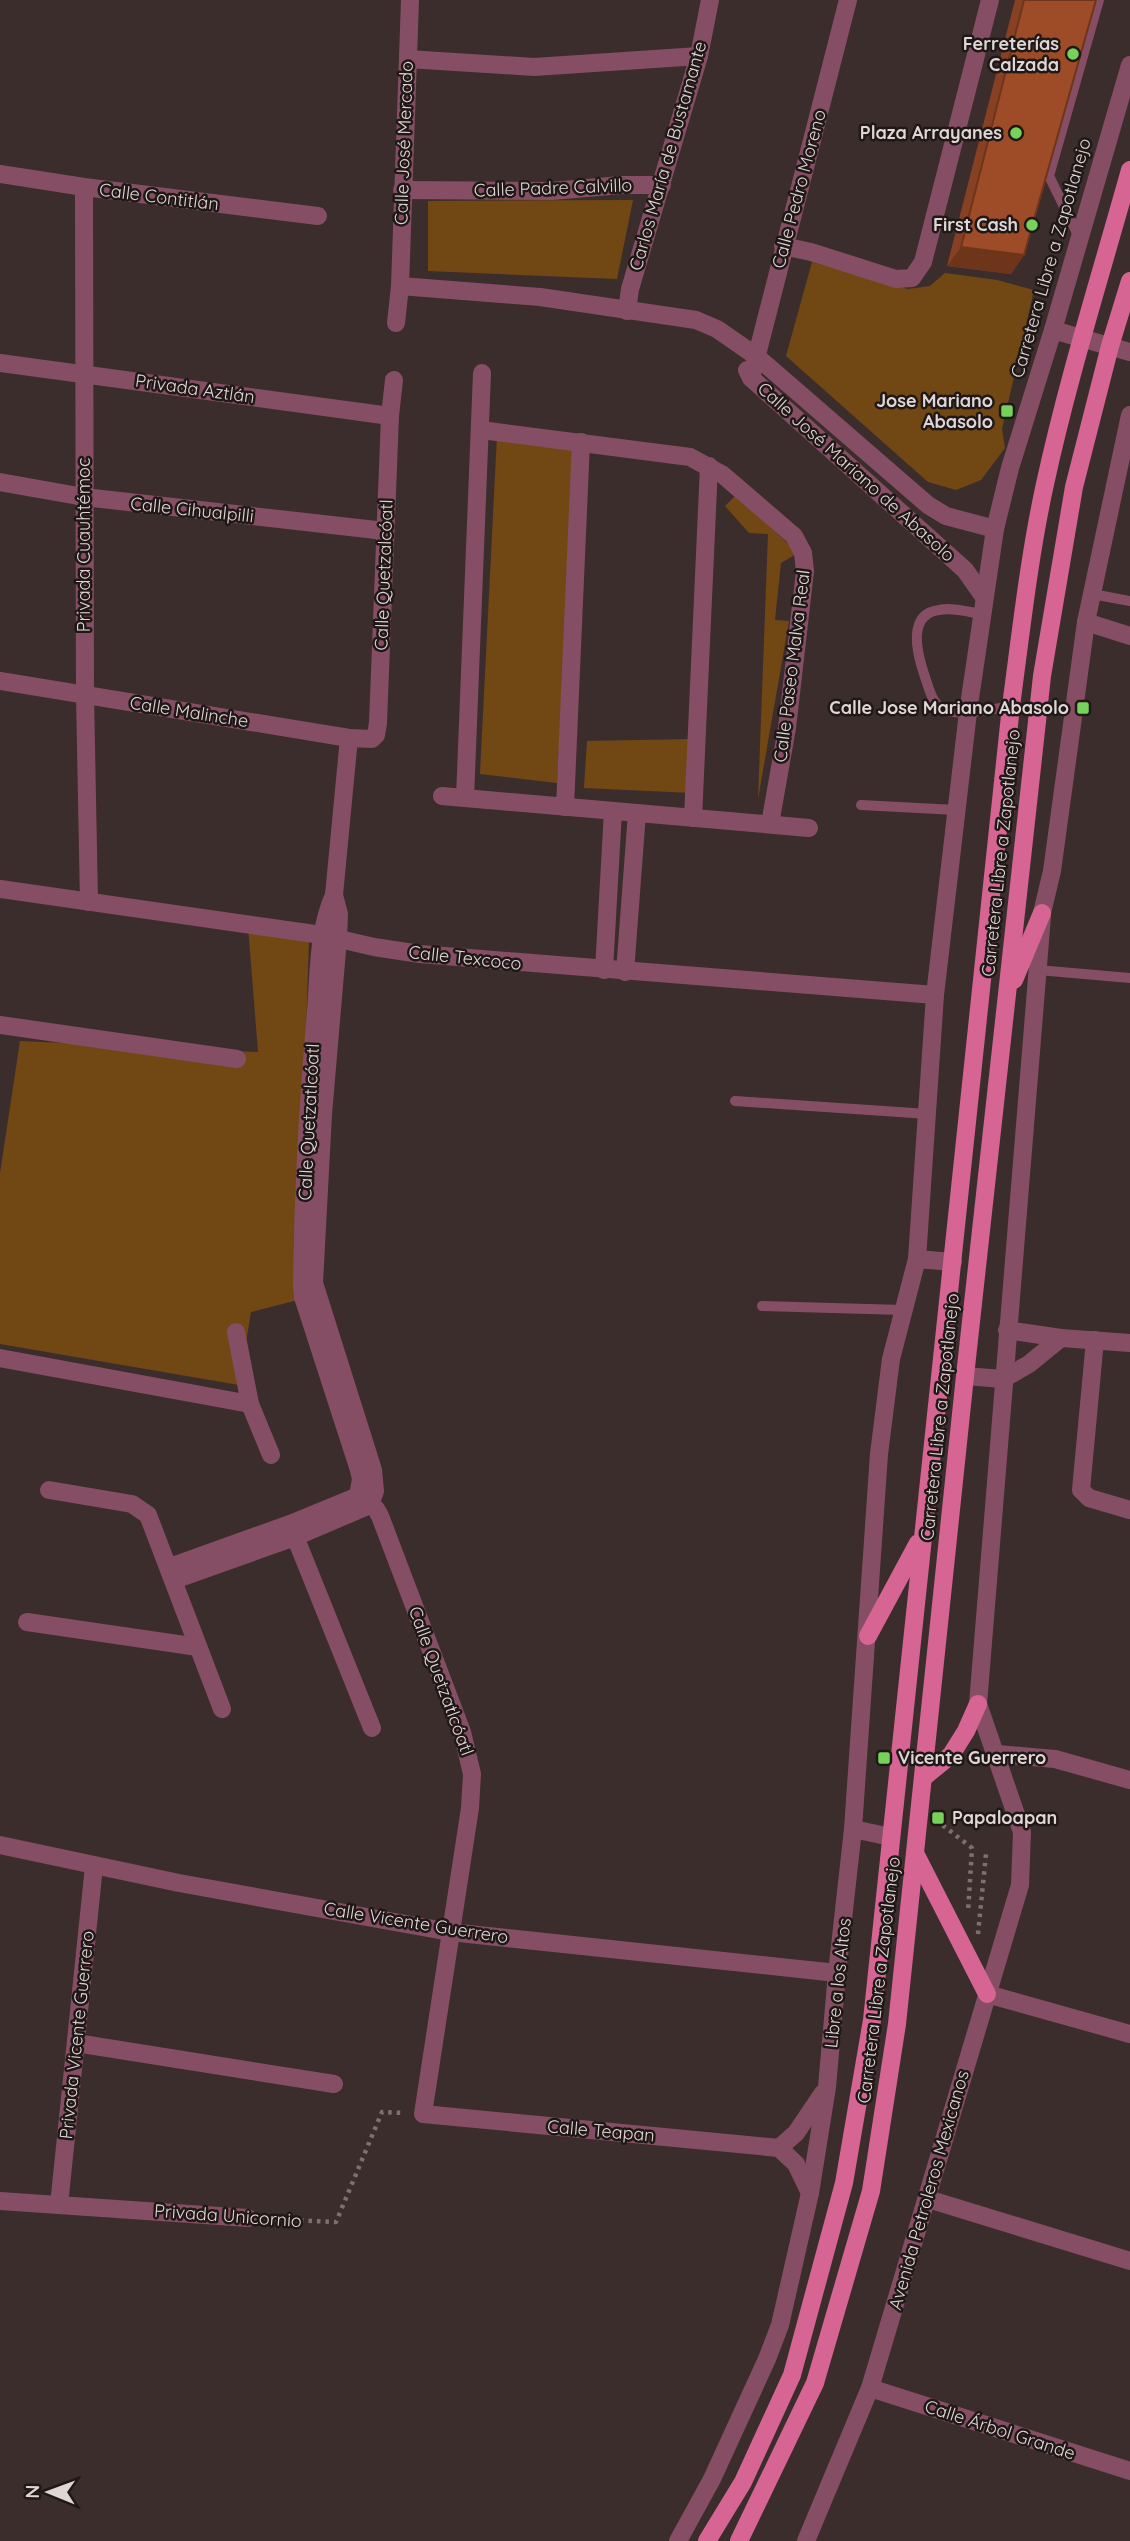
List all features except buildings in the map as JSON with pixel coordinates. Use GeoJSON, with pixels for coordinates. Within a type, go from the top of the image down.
{"type":"FeatureCollection","features":[{"type":"Feature","properties":{"kind":"main road","name":"Carretera Libre a Zapotlanejo"},"geometry":{"type":"LineString","coordinates":[[707,2541],[743,2482],[792,2375],[844,2183],[872,2020],[1011,706],[1029,572],[1044,486],[1130,170]]}},
{"type":"Feature","properties":{"kind":"main road","name":"Carretera Libre a Zapotlanejo"},"geometry":{"type":"LineString","coordinates":[[739,2541],[815,2383],[871,2190],[897,2024],[1042,676],[1074,487],[1110,346],[1130,281]]}},
{"type":"Feature","properties":{"kind":"main road"},"geometry":{"type":"LineString","coordinates":[[1006,999],[1042,913]]}},
{"type":"Feature","properties":{"kind":"main road"},"geometry":{"type":"LineString","coordinates":[[868,1636],[923,1534]]}},
{"type":"Feature","properties":{"kind":"main road"},"geometry":{"type":"LineString","coordinates":[[924,1777],[951,1755],[967,1731],[978,1704]]}},
{"type":"Feature","properties":{"kind":"main road"},"geometry":{"type":"LineString","coordinates":[[916,1855],[987,1994]]}},
{"type":"Feature","properties":{"kind":"street","name":"Calle José Mercado"},"geometry":{"type":"LineString","coordinates":[[396,323],[400,286],[410,0]]}},
{"type":"Feature","properties":{"kind":"street","name":"Carlos María de Bustamante"},"geometry":{"type":"LineString","coordinates":[[627,311],[630,289],[699,56],[710,0]]}},
{"type":"Feature","properties":{"kind":"street","name":"Calle Pedro Moreno"},"geometry":{"type":"LineString","coordinates":[[751,379],[848,0]]}},
{"type":"Feature","properties":{"kind":"street"},"geometry":{"type":"LineString","coordinates":[[783,246],[896,279],[912,278],[918,271],[923,262],[990,0]]}},
{"type":"Feature","properties":{"kind":"street"},"geometry":{"type":"LineString","coordinates":[[408,59],[534,67],[699,56]]}},
{"type":"Feature","properties":{"kind":"street","name":"Carretera Libre a Zapotlanejo"},"geometry":{"type":"LineString","coordinates":[[903,1310],[917,1259],[935,995],[968,712],[995,529],[1010,468],[1130,65]]}},
{"type":"Feature","properties":{"kind":"street","name":"Calle Contitlán"},"geometry":{"type":"LineString","coordinates":[[0,174],[318,216]]}},
{"type":"Feature","properties":{"kind":"street","name":"Calle Padre Calvillo"},"geometry":{"type":"LineString","coordinates":[[402,190],[552,191],[621,185],[662,185]]}},
{"type":"Feature","properties":{"kind":"street","name":"Privada Cuauhtémoc"},"geometry":{"type":"LineString","coordinates":[[83,187],[85,695],[89,902]]}},
{"type":"Feature","properties":{"kind":"street","name":"Calle José Mariano de Abasolo"},"geometry":{"type":"LineString","coordinates":[[400,286],[540,297],[696,320],[717,329],[756,356],[928,505],[946,516],[995,529]]}},
{"type":"Feature","properties":{"kind":"street"},"geometry":{"type":"LineString","coordinates":[[1053,330],[1130,352]]}},
{"type":"Feature","properties":{"kind":"street","name":"Calle José Mariano de Abasolo"},"geometry":{"type":"LineString","coordinates":[[736,343],[751,379],[965,570],[983,605]]}},
{"type":"Feature","properties":{"kind":"street","name":"Privada Aztlán"},"geometry":{"type":"LineString","coordinates":[[0,363],[390,416]]}},
{"type":"Feature","properties":{"kind":"street"},"geometry":{"type":"LineString","coordinates":[[464,798],[482,373]]}},
{"type":"Feature","properties":{"kind":"street","name":"Calle Quetzalcóatl"},"geometry":{"type":"LineString","coordinates":[[376,735],[390,416],[394,380]]}},
{"type":"Feature","properties":{"kind":"street"},"geometry":{"type":"LineString","coordinates":[[978,1704],[1042,913],[1052,871],[1086,622],[1130,415]]}},
{"type":"Feature","properties":{"kind":"street","name":"Calle Paseo Malva Real"},"geometry":{"type":"LineString","coordinates":[[481,430],[691,457],[723,475],[794,536],[803,553],[805,571],[786,728],[770,824]]}},
{"type":"Feature","properties":{"kind":"street"},"geometry":{"type":"LineString","coordinates":[[565,807],[581,442]]}},
{"type":"Feature","properties":{"kind":"street"},"geometry":{"type":"LineString","coordinates":[[693,818],[709,466]]}},
{"type":"Feature","properties":{"kind":"street","name":"Calle Cihualpilli"},"geometry":{"type":"LineString","coordinates":[[0,482],[84,498],[385,531]]}},
{"type":"Feature","properties":{"kind":"street"},"geometry":{"type":"LineString","coordinates":[[1086,622],[1130,636]]}},
{"type":"Feature","properties":{"kind":"street","name":"Calle Malinche"},"geometry":{"type":"LineString","coordinates":[[0,681],[349,738],[367,740],[376,735]]}},
{"type":"Feature","properties":{"kind":"street","name":"Calle Quetzatlcóatl"},"geometry":{"type":"LineString","coordinates":[[349,738],[334,895],[327,911],[330,937],[309,1113],[302,1285],[303,1297],[359,1470],[364,1501],[380,1516],[462,1732],[470,1760],[471,1798],[423,2114]]}},
{"type":"Feature","properties":{"kind":"street"},"geometry":{"type":"LineString","coordinates":[[442,796],[809,828]]}},
{"type":"Feature","properties":{"kind":"street"},"geometry":{"type":"LineString","coordinates":[[604,970],[613,811]]}},
{"type":"Feature","properties":{"kind":"street"},"geometry":{"type":"LineString","coordinates":[[625,972],[637,813]]}},
{"type":"Feature","properties":{"kind":"street","name":"Calle Texcoco"},"geometry":{"type":"LineString","coordinates":[[0,889],[330,937],[420,954],[935,995]]}},
{"type":"Feature","properties":{"kind":"street"},"geometry":{"type":"LineString","coordinates":[[0,1024],[237,1059]]}},
{"type":"Feature","properties":{"kind":"street"},"geometry":{"type":"LineString","coordinates":[[917,1259],[953,1262]]}},
{"type":"Feature","properties":{"kind":"street","name":"Libre a los Altos"},"geometry":{"type":"LineString","coordinates":[[678,2541],[712,2479],[762,2371],[780,2325],[810,2193],[827,2087],[853,1829],[879,1454],[891,1359],[903,1310]]}},
{"type":"Feature","properties":{"kind":"street"},"geometry":{"type":"LineString","coordinates":[[1007,1330],[1061,1338],[1130,1343]]}},
{"type":"Feature","properties":{"kind":"street"},"geometry":{"type":"LineString","coordinates":[[236,1332],[250,1404],[271,1455]]}},
{"type":"Feature","properties":{"kind":"street"},"geometry":{"type":"LineString","coordinates":[[965,1376],[1003,1379],[1029,1364],[1061,1338]]}},
{"type":"Feature","properties":{"kind":"street"},"geometry":{"type":"LineString","coordinates":[[1095,1340],[1081,1490],[1089,1498],[1130,1510]]}},
{"type":"Feature","properties":{"kind":"street"},"geometry":{"type":"LineString","coordinates":[[0,1358],[250,1404]]}},
{"type":"Feature","properties":{"kind":"street"},"geometry":{"type":"LineString","coordinates":[[49,1490],[132,1504],[141,1508],[152,1523],[222,1709]]}},
{"type":"Feature","properties":{"kind":"street"},"geometry":{"type":"LineString","coordinates":[[172,1574],[292,1531],[364,1501]]}},
{"type":"Feature","properties":{"kind":"street"},"geometry":{"type":"LineString","coordinates":[[292,1531],[372,1728]]}},
{"type":"Feature","properties":{"kind":"street"},"geometry":{"type":"LineString","coordinates":[[27,1622],[198,1647]]}},
{"type":"Feature","properties":{"kind":"street","name":"Avenida Petroleros Mexicanos"},"geometry":{"type":"LineString","coordinates":[[806,2541],[870,2388],[1020,1885],[1022,1832],[978,1704]]}},
{"type":"Feature","properties":{"kind":"street"},"geometry":{"type":"LineString","coordinates":[[997,1754],[1055,1759],[1130,1780]]}},
{"type":"Feature","properties":{"kind":"street"},"geometry":{"type":"LineString","coordinates":[[853,1829],[891,1837]]}},
{"type":"Feature","properties":{"kind":"street","name":"Calle Vicente Guerrero"},"geometry":{"type":"LineString","coordinates":[[0,1845],[94,1866],[450,1932],[837,1973]]}},
{"type":"Feature","properties":{"kind":"street","name":"Privada Vicente Guerrero"},"geometry":{"type":"LineString","coordinates":[[59,2204],[94,1866]]}},
{"type":"Feature","properties":{"kind":"street"},"geometry":{"type":"LineString","coordinates":[[987,1994],[1130,2034]]}},
{"type":"Feature","properties":{"kind":"street"},"geometry":{"type":"LineString","coordinates":[[76,2043],[334,2084]]}},
{"type":"Feature","properties":{"kind":"street"},"geometry":{"type":"LineString","coordinates":[[810,2193],[796,2164],[779,2148],[796,2133],[827,2087]]}},
{"type":"Feature","properties":{"kind":"street","name":"Calle Teapan"},"geometry":{"type":"LineString","coordinates":[[423,2114],[779,2148]]}},
{"type":"Feature","properties":{"kind":"street"},"geometry":{"type":"LineString","coordinates":[[928,2199],[1130,2261]]}},
{"type":"Feature","properties":{"kind":"street","name":"Privada Unicornio"},"geometry":{"type":"LineString","coordinates":[[0,2201],[248,2218]]}},
{"type":"Feature","properties":{"kind":"street"},"geometry":{"type":"LineString","coordinates":[[780,2325],[803,2332]]}},
{"type":"Feature","properties":{"kind":"street","name":"Calle Árbol Grande"},"geometry":{"type":"LineString","coordinates":[[870,2388],[1130,2471]]}},
{"type":"Feature","properties":{"kind":"lane"},"geometry":{"type":"LineString","coordinates":[[1080,238],[1049,176],[1099,0]]}},
{"type":"Feature","properties":{"kind":"lane"},"geometry":{"type":"LineString","coordinates":[[1092,594],[1130,601]]}},
{"type":"Feature","properties":{"kind":"lane"},"geometry":{"type":"LineString","coordinates":[[983,605],[936,610],[927,615],[919,624],[915,639],[917,653],[932,698],[940,707],[968,712],[1011,706]]}},
{"type":"Feature","properties":{"kind":"lane"},"geometry":{"type":"LineString","coordinates":[[861,805],[956,810]]}},
{"type":"Feature","properties":{"kind":"lane"},"geometry":{"type":"LineString","coordinates":[[1038,970],[1130,978]]}},
{"type":"Feature","properties":{"kind":"lane"},"geometry":{"type":"LineString","coordinates":[[735,1101],[928,1114]]}},
{"type":"Feature","properties":{"kind":"lane"},"geometry":{"type":"LineString","coordinates":[[762,1306],[903,1310]]}},
{"type":"Feature","properties":{"kind":"path","name":"Privada Unicornio"},"geometry":{"type":"LineString","coordinates":[[248,2218],[336,2222],[382,2112]]}},
{"type":"Feature","properties":{"kind":"shaded area"},"geometry":{"type":"Polygon","coordinates":[[[633,200],[617,279],[428,271],[428,201],[633,200]]]}},
{"type":"Feature","properties":{"kind":"shaded area"},"geometry":{"type":"Polygon","coordinates":[[[812,262],[908,289],[930,286],[945,273],[997,280],[1034,290],[1002,429],[1005,448],[981,480],[956,490],[928,482],[786,356],[812,262]]]}},
{"type":"Feature","properties":{"kind":"shaded area"},"geometry":{"type":"Polygon","coordinates":[[[497,436],[577,446],[557,783],[480,774],[497,436]]]}},
{"type":"Feature","properties":{"kind":"shaded area"},"geometry":{"type":"Polygon","coordinates":[[[736,495],[798,553],[781,563],[775,620],[789,621],[758,799],[768,534],[749,533],[725,506],[736,495]]]}},
{"type":"Feature","properties":{"kind":"shaded area"},"geometry":{"type":"Polygon","coordinates":[[[691,739],[691,793],[584,788],[587,741],[691,739]]]}},
{"type":"Feature","properties":{"kind":"shaded area"},"geometry":{"type":"Polygon","coordinates":[[[248,926],[309,938],[298,1300],[251,1312],[239,1385],[0,1344],[0,1173],[20,1041],[258,1052],[248,926]]]}},
{"type":"Feature","properties":{"kind":"place","name":"Ferreterías Calzada"},"geometry":{"type":"Point","coordinates":[1073,54]}},
{"type":"Feature","properties":{"kind":"place","name":"Plaza Arrayanes"},"geometry":{"type":"Point","coordinates":[1016,133]}},
{"type":"Feature","properties":{"kind":"place","name":"First Cash"},"geometry":{"type":"Point","coordinates":[1032,225]}},
{"type":"Feature","properties":{"kind":"place","name":"Jose Mariano Abasolo"},"geometry":{"type":"Point","coordinates":[1007,411]}},
{"type":"Feature","properties":{"kind":"place","name":"Calle Jose Mariano Abasolo"},"geometry":{"type":"Point","coordinates":[1083,708]}},
{"type":"Feature","properties":{"kind":"place","name":"Vicente Guerrero"},"geometry":{"type":"Point","coordinates":[884,1758]}},
{"type":"Feature","properties":{"kind":"place","name":"Papaloapan"},"geometry":{"type":"Point","coordinates":[938,1818]}}]}
